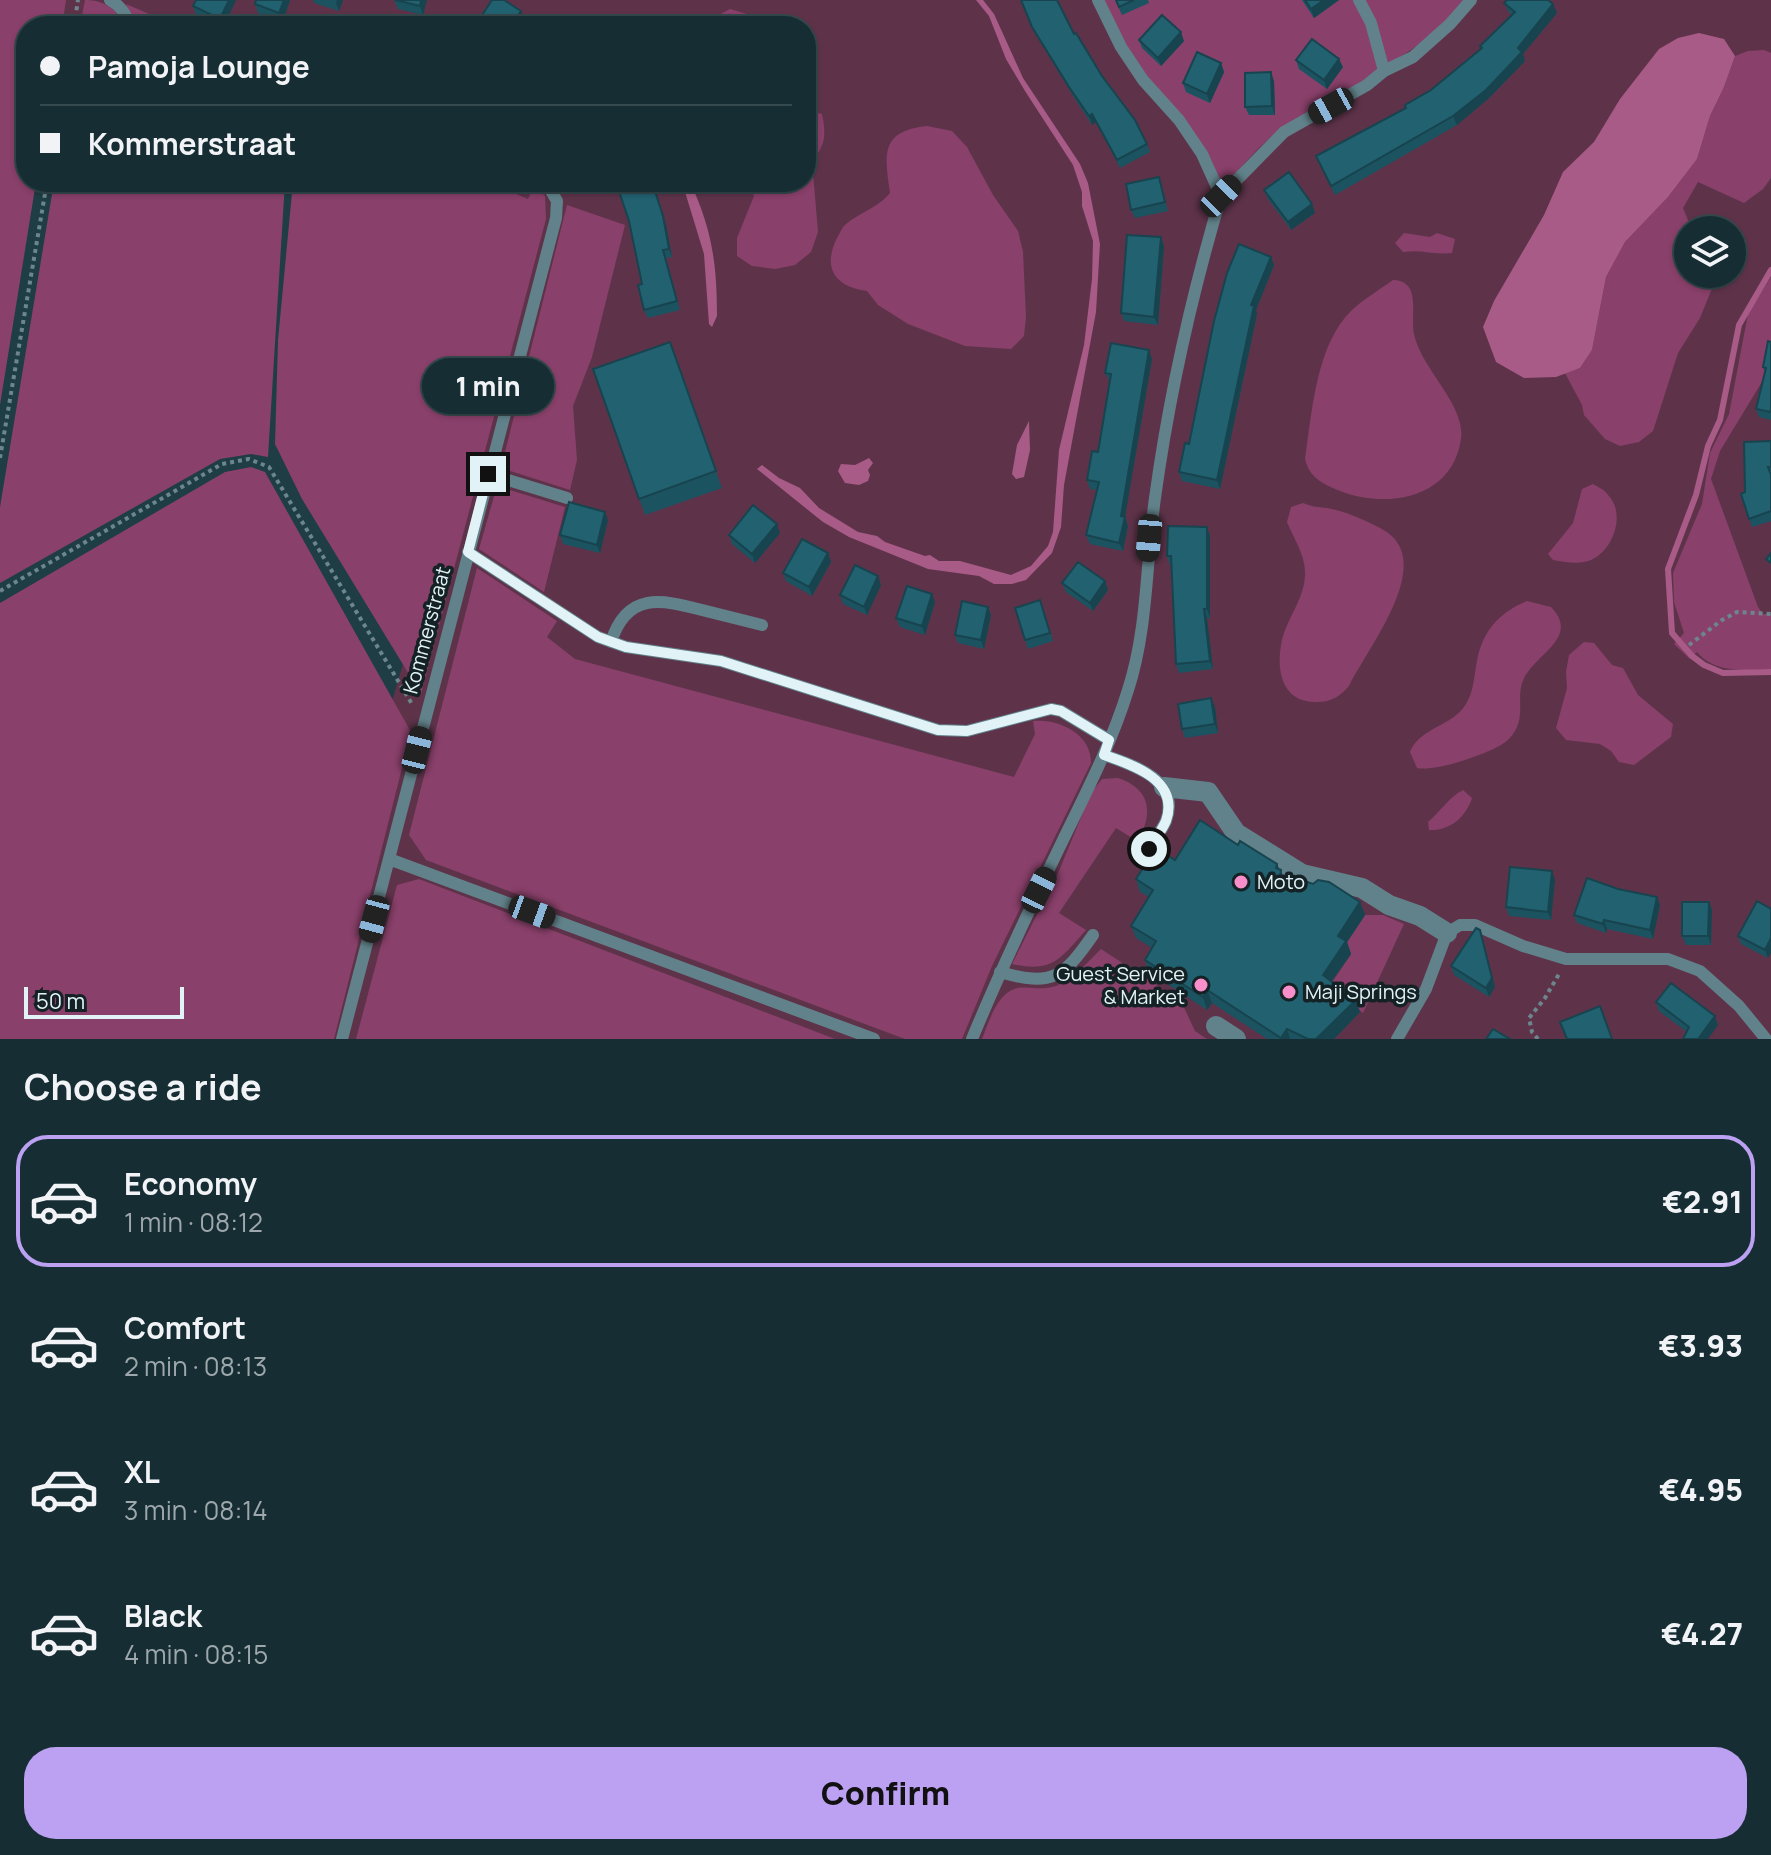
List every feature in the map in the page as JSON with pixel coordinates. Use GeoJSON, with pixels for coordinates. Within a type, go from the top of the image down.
{"type":"FeatureCollection","features":[{"type":"Feature","properties":{"kind":"street"},"geometry":{"type":"LineString","coordinates":[[1164,787],[1208,792],[1236,833],[1299,881],[1362,888],[1447,933]]}},
{"type":"Feature","properties":{"kind":"street"},"geometry":{"type":"LineString","coordinates":[[1212,1035],[1236,1039]]}},
{"type":"Feature","properties":{"kind":"lane"},"geometry":{"type":"LineString","coordinates":[[110,0],[118,4],[127,16]]}},
{"type":"Feature","properties":{"kind":"lane"},"geometry":{"type":"LineString","coordinates":[[1098,0],[1121,47],[1143,80],[1179,120],[1202,154],[1221,196]]}},
{"type":"Feature","properties":{"kind":"lane"},"geometry":{"type":"LineString","coordinates":[[1359,0],[1371,23],[1384,71]]}},
{"type":"Feature","properties":{"kind":"lane"},"geometry":{"type":"LineString","coordinates":[[972,1039],[1000,972],[1104,755],[1129,689],[1137,653],[1159,469],[1191,308],[1221,196],[1284,132],[1367,85],[1384,71],[1413,57],[1471,0]]}},
{"type":"Feature","properties":{"kind":"lane","name":"Kommerstraat"},"geometry":{"type":"LineString","coordinates":[[342,1039],[556,218],[557,201],[552,192]]}},
{"type":"Feature","properties":{"kind":"lane"},"geometry":{"type":"LineString","coordinates":[[488,474],[567,498]]}},
{"type":"Feature","properties":{"kind":"lane"},"geometry":{"type":"LineString","coordinates":[[468,552],[584,630],[626,647],[721,661],[938,730],[967,731],[1051,709],[1061,711],[1109,740]]}},
{"type":"Feature","properties":{"kind":"lane"},"geometry":{"type":"LineString","coordinates":[[611,642],[616,624],[631,609],[643,603],[665,601],[762,625]]}},
{"type":"Feature","properties":{"kind":"lane"},"geometry":{"type":"LineString","coordinates":[[1104,755],[1142,769],[1164,787],[1169,807],[1165,822],[1149,849]]}},
{"type":"Feature","properties":{"kind":"lane"},"geometry":{"type":"LineString","coordinates":[[389,859],[874,1039]]}},
{"type":"Feature","properties":{"kind":"lane"},"geometry":{"type":"LineString","coordinates":[[1397,1039],[1426,989],[1447,933],[1460,925],[1475,925],[1523,946],[1566,959],[1668,959],[1700,971],[1739,1006],[1766,1039]]}},
{"type":"Feature","properties":{"kind":"lane"},"geometry":{"type":"LineString","coordinates":[[1000,972],[1027,980],[1053,978],[1075,961],[1093,935]]}},
{"type":"Feature","properties":{"kind":"path"},"geometry":{"type":"LineString","coordinates":[[0,458],[45,192]]}},
{"type":"Feature","properties":{"kind":"path"},"geometry":{"type":"LineString","coordinates":[[0,591],[222,464],[249,459],[269,467],[424,722]]}},
{"type":"Feature","properties":{"kind":"path"},"geometry":{"type":"LineString","coordinates":[[1689,645],[1737,612],[1771,614]]}},
{"type":"Feature","properties":{"kind":"path"},"geometry":{"type":"LineString","coordinates":[[1538,1039],[1532,1032],[1529,1018],[1545,998],[1566,959]]}},
{"type":"Feature","properties":{"kind":"shaded area"},"geometry":{"type":"Polygon","coordinates":[[[0,0],[66,0],[64,16],[16,16],[16,192],[34,192],[0,405],[0,0]]]}},
{"type":"Feature","properties":{"kind":"shaded area"},"geometry":{"type":"Polygon","coordinates":[[[25,0],[1771,0],[1771,1039],[303,1039],[323,933],[539,207],[495,192],[816,192],[816,16],[53,16],[25,0]]]}},
{"type":"Feature","properties":{"kind":"shaded area"},"geometry":{"type":"Polygon","coordinates":[[[85,0],[109,6],[118,16],[82,16],[85,0]]]}},
{"type":"Feature","properties":{"kind":"shaded area"},"geometry":{"type":"Polygon","coordinates":[[[976,0],[983,0],[994,14],[1023,78],[1080,164],[1088,183],[1100,244],[1096,312],[1064,485],[1061,527],[1052,553],[1026,580],[1012,584],[994,584],[979,576],[928,569],[849,537],[823,522],[757,469],[762,465],[800,488],[819,508],[858,532],[877,536],[885,542],[930,555],[939,561],[960,561],[1011,575],[1031,566],[1048,546],[1053,532],[1059,450],[1084,345],[1093,241],[1073,165],[1006,59],[989,16],[976,0]]]}},
{"type":"Feature","properties":{"kind":"shaded area"},"geometry":{"type":"Polygon","coordinates":[[[1103,0],[1353,0],[1366,25],[1378,70],[1281,129],[1223,187],[1126,45],[1103,0]]]}},
{"type":"Feature","properties":{"kind":"shaded area"},"geometry":{"type":"Polygon","coordinates":[[[1364,0],[1465,0],[1429,36],[1387,64],[1364,0]]]}},
{"type":"Feature","properties":{"kind":"shaded area"},"geometry":{"type":"Polygon","coordinates":[[[126,4],[154,16],[131,16],[126,4]]]}},
{"type":"Feature","properties":{"kind":"shaded area"},"geometry":{"type":"Polygon","coordinates":[[[730,9],[751,16],[719,16],[730,9]]]}},
{"type":"Feature","properties":{"kind":"shaded area"},"geometry":{"type":"Polygon","coordinates":[[[1699,33],[1724,39],[1735,56],[1710,116],[1697,159],[1668,197],[1625,242],[1606,277],[1592,350],[1580,368],[1556,377],[1524,378],[1496,362],[1483,327],[1494,301],[1544,215],[1563,172],[1594,142],[1620,99],[1659,49],[1678,38],[1699,33]]]}},
{"type":"Feature","properties":{"kind":"shaded area"},"geometry":{"type":"Polygon","coordinates":[[[1748,51],[1771,53],[1771,178],[1763,189],[1744,203],[1698,182],[1683,208],[1686,216],[1674,216],[1674,288],[1712,288],[1700,318],[1678,353],[1653,431],[1639,442],[1620,446],[1605,439],[1584,415],[1565,373],[1580,368],[1592,350],[1606,277],[1625,242],[1668,197],[1697,159],[1710,116],[1735,56],[1748,51]]]}},
{"type":"Feature","properties":{"kind":"shaded area"},"geometry":{"type":"Polygon","coordinates":[[[816,112],[822,114],[824,128],[824,139],[817,155],[816,112]]]}},
{"type":"Feature","properties":{"kind":"shaded area"},"geometry":{"type":"Polygon","coordinates":[[[927,126],[952,131],[967,147],[993,195],[1018,231],[1023,252],[1026,317],[1024,336],[1011,349],[965,346],[908,324],[878,305],[867,291],[839,280],[831,267],[833,249],[843,227],[890,193],[887,156],[893,139],[901,133],[927,126]]]}},
{"type":"Feature","properties":{"kind":"shaded area"},"geometry":{"type":"Polygon","coordinates":[[[52,192],[284,192],[268,457],[251,454],[220,459],[0,583],[0,507],[52,192]]]}},
{"type":"Feature","properties":{"kind":"shaded area"},"geometry":{"type":"Polygon","coordinates":[[[292,192],[512,192],[528,199],[531,192],[541,192],[545,196],[546,219],[421,694],[302,499],[275,444],[278,340],[292,192]]]}},
{"type":"Feature","properties":{"kind":"shaded area"},"geometry":{"type":"Polygon","coordinates":[[[685,192],[694,192],[712,247],[717,316],[712,327],[709,324],[704,254],[685,192]]]}},
{"type":"Feature","properties":{"kind":"shaded area"},"geometry":{"type":"Polygon","coordinates":[[[752,192],[815,192],[818,232],[811,252],[795,265],[775,269],[752,266],[737,256],[737,238],[754,196],[752,192]]]}},
{"type":"Feature","properties":{"kind":"shaded area"},"geometry":{"type":"Polygon","coordinates":[[[567,205],[625,225],[592,357],[573,406],[577,460],[570,490],[501,468],[567,205]]]}},
{"type":"Feature","properties":{"kind":"shaded area"},"geometry":{"type":"Polygon","coordinates":[[[1404,233],[1430,237],[1437,233],[1455,239],[1452,253],[1403,252],[1395,243],[1404,233]]]}},
{"type":"Feature","properties":{"kind":"shaded area"},"geometry":{"type":"Polygon","coordinates":[[[1771,277],[1771,367],[1720,451],[1711,479],[1758,607],[1763,614],[1771,614],[1771,669],[1731,669],[1713,664],[1697,652],[1690,659],[1674,644],[1684,633],[1674,602],[1673,573],[1702,504],[1710,453],[1729,414],[1748,314],[1771,277]]]}},
{"type":"Feature","properties":{"kind":"shaded area"},"geometry":{"type":"Polygon","coordinates":[[[1393,280],[1408,286],[1411,292],[1418,347],[1457,413],[1461,439],[1455,460],[1444,476],[1429,488],[1392,499],[1372,498],[1352,495],[1323,483],[1311,473],[1305,459],[1313,401],[1330,341],[1352,310],[1393,280]]]}},
{"type":"Feature","properties":{"kind":"shaded area"},"geometry":{"type":"Polygon","coordinates":[[[1029,421],[1030,450],[1024,477],[1016,479],[1012,474],[1017,445],[1029,421]]]}},
{"type":"Feature","properties":{"kind":"shaded area"},"geometry":{"type":"Polygon","coordinates":[[[869,458],[873,463],[868,470],[868,481],[859,485],[845,483],[838,471],[841,464],[855,465],[869,458]]]}},
{"type":"Feature","properties":{"kind":"shaded area"},"geometry":{"type":"Polygon","coordinates":[[[251,467],[265,472],[411,732],[334,1039],[0,1039],[0,603],[225,472],[251,467]]]}},
{"type":"Feature","properties":{"kind":"shaded area"},"geometry":{"type":"Polygon","coordinates":[[[1593,484],[1605,492],[1616,511],[1617,521],[1611,540],[1599,555],[1586,562],[1553,560],[1548,554],[1573,523],[1582,489],[1593,484]]]}},
{"type":"Feature","properties":{"kind":"shaded area"},"geometry":{"type":"Polygon","coordinates":[[[497,486],[565,507],[544,592],[479,549],[497,486]]]}},
{"type":"Feature","properties":{"kind":"shaded area"},"geometry":{"type":"Polygon","coordinates":[[[1303,503],[1341,511],[1380,528],[1397,542],[1403,560],[1402,581],[1383,627],[1349,686],[1335,698],[1322,702],[1306,701],[1290,692],[1281,676],[1280,666],[1283,636],[1305,575],[1302,554],[1287,522],[1291,507],[1303,503]]]}},
{"type":"Feature","properties":{"kind":"shaded area"},"geometry":{"type":"Polygon","coordinates":[[[477,568],[557,621],[547,637],[575,659],[1014,777],[1035,734],[1033,721],[1063,725],[1080,736],[1090,753],[1091,763],[992,966],[962,1039],[905,1039],[426,860],[409,835],[477,568]]]}},
{"type":"Feature","properties":{"kind":"shaded area"},"geometry":{"type":"Polygon","coordinates":[[[1527,601],[1551,607],[1561,627],[1559,636],[1524,678],[1519,721],[1514,732],[1501,745],[1472,758],[1435,768],[1417,768],[1410,752],[1415,744],[1428,732],[1453,718],[1469,699],[1479,651],[1493,624],[1527,601]]]}},
{"type":"Feature","properties":{"kind":"shaded area"},"geometry":{"type":"Polygon","coordinates":[[[1584,642],[1594,643],[1612,665],[1623,668],[1638,695],[1673,724],[1671,737],[1634,765],[1619,762],[1611,751],[1600,744],[1566,740],[1556,728],[1567,688],[1569,655],[1584,642]]]}},
{"type":"Feature","properties":{"kind":"shaded area"},"geometry":{"type":"Polygon","coordinates":[[[1118,778],[1137,789],[1146,804],[1146,821],[1137,841],[1116,828],[1059,913],[1086,930],[1062,956],[1037,967],[1012,964],[1059,871],[1091,793],[1102,779],[1118,778]]]}},
{"type":"Feature","properties":{"kind":"shaded area"},"geometry":{"type":"Polygon","coordinates":[[[1463,790],[1472,798],[1461,817],[1444,828],[1429,830],[1428,822],[1463,790]]]}},
{"type":"Feature","properties":{"kind":"shaded area"},"geometry":{"type":"Polygon","coordinates":[[[419,879],[835,1039],[356,1039],[397,885],[419,879]]]}},
{"type":"Feature","properties":{"kind":"shaded area"},"geometry":{"type":"Polygon","coordinates":[[[1365,915],[1383,915],[1404,924],[1363,1013],[1329,987],[1351,954],[1343,948],[1365,915]]]}},
{"type":"Feature","properties":{"kind":"shaded area"},"geometry":{"type":"Polygon","coordinates":[[[1101,949],[1181,1001],[1195,1031],[1207,1039],[982,1039],[1004,995],[1018,988],[1046,988],[1063,983],[1101,949]]]}},
{"type":"Feature","properties":{"kind":"building"},"geometry":{"type":"Polygon","coordinates":[[[196,0],[229,0],[221,16],[214,16],[193,6],[196,0]]]}},
{"type":"Feature","properties":{"kind":"building"},"geometry":{"type":"Polygon","coordinates":[[[256,0],[284,0],[279,13],[255,4],[256,0]]]}},
{"type":"Feature","properties":{"kind":"building"},"geometry":{"type":"Polygon","coordinates":[[[395,0],[421,0],[420,6],[395,0]]]}},
{"type":"Feature","properties":{"kind":"building"},"geometry":{"type":"Polygon","coordinates":[[[492,0],[504,0],[521,11],[518,16],[482,16],[492,0]]]}},
{"type":"Feature","properties":{"kind":"building"},"geometry":{"type":"Polygon","coordinates":[[[1021,0],[1057,0],[1074,34],[1135,120],[1147,144],[1117,160],[1092,114],[1089,116],[1069,87],[1032,27],[1021,0]]]}},
{"type":"Feature","properties":{"kind":"building"},"geometry":{"type":"Polygon","coordinates":[[[1116,0],[1134,0],[1119,7],[1116,0]]]}},
{"type":"Feature","properties":{"kind":"building"},"geometry":{"type":"Polygon","coordinates":[[[1305,0],[1324,0],[1311,9],[1305,0]]]}},
{"type":"Feature","properties":{"kind":"building"},"geometry":{"type":"Polygon","coordinates":[[[1507,0],[1548,0],[1553,4],[1518,48],[1522,52],[1486,90],[1453,116],[1331,186],[1316,156],[1406,108],[1405,105],[1431,90],[1482,48],[1480,46],[1515,12],[1504,3],[1507,0]]]}},
{"type":"Feature","properties":{"kind":"building"},"geometry":{"type":"Polygon","coordinates":[[[1162,15],[1181,32],[1158,58],[1139,40],[1162,15]]]}},
{"type":"Feature","properties":{"kind":"building"},"geometry":{"type":"Polygon","coordinates":[[[1312,39],[1339,59],[1324,80],[1296,60],[1312,39]]]}},
{"type":"Feature","properties":{"kind":"building"},"geometry":{"type":"Polygon","coordinates":[[[1197,52],[1221,63],[1207,94],[1183,83],[1197,52]]]}},
{"type":"Feature","properties":{"kind":"building"},"geometry":{"type":"Polygon","coordinates":[[[1271,72],[1272,106],[1245,107],[1245,73],[1271,72]]]}},
{"type":"Feature","properties":{"kind":"building"},"geometry":{"type":"Polygon","coordinates":[[[1289,172],[1312,204],[1288,222],[1264,190],[1289,172]]]}},
{"type":"Feature","properties":{"kind":"building"},"geometry":{"type":"Polygon","coordinates":[[[1159,177],[1165,202],[1131,210],[1126,184],[1159,177]]]}},
{"type":"Feature","properties":{"kind":"building"},"geometry":{"type":"Polygon","coordinates":[[[619,192],[655,192],[669,249],[663,250],[677,301],[644,310],[629,221],[619,192]]]}},
{"type":"Feature","properties":{"kind":"building"},"geometry":{"type":"Polygon","coordinates":[[[1127,235],[1161,237],[1154,317],[1121,313],[1127,235]]]}},
{"type":"Feature","properties":{"kind":"building"},"geometry":{"type":"Polygon","coordinates":[[[1239,244],[1271,257],[1251,305],[1254,306],[1217,480],[1179,472],[1185,443],[1189,444],[1214,321],[1227,273],[1239,244]]]}},
{"type":"Feature","properties":{"kind":"building"},"geometry":{"type":"Polygon","coordinates":[[[1768,341],[1771,342],[1771,412],[1756,409],[1766,368],[1763,367],[1768,341]]]}},
{"type":"Feature","properties":{"kind":"building"},"geometry":{"type":"Polygon","coordinates":[[[670,342],[716,471],[639,499],[593,369],[670,342]]]}},
{"type":"Feature","properties":{"kind":"building"},"geometry":{"type":"Polygon","coordinates":[[[1111,343],[1149,350],[1119,543],[1086,535],[1099,482],[1087,480],[1092,451],[1098,452],[1111,374],[1105,373],[1111,343]]]}},
{"type":"Feature","properties":{"kind":"building"},"geometry":{"type":"Polygon","coordinates":[[[1771,441],[1771,467],[1768,467],[1771,475],[1771,511],[1749,519],[1741,494],[1745,492],[1744,442],[1771,441]]]}},
{"type":"Feature","properties":{"kind":"building"},"geometry":{"type":"Polygon","coordinates":[[[569,502],[605,512],[597,545],[560,535],[569,502]]]}},
{"type":"Feature","properties":{"kind":"building"},"geometry":{"type":"Polygon","coordinates":[[[753,505],[777,524],[752,554],[729,535],[753,505]]]}},
{"type":"Feature","properties":{"kind":"building"},"geometry":{"type":"Polygon","coordinates":[[[1168,526],[1207,527],[1207,609],[1204,609],[1210,661],[1176,664],[1171,556],[1167,556],[1168,526]]]}},
{"type":"Feature","properties":{"kind":"building"},"geometry":{"type":"Polygon","coordinates":[[[802,539],[828,553],[809,587],[783,573],[802,539]]]}},
{"type":"Feature","properties":{"kind":"building"},"geometry":{"type":"Polygon","coordinates":[[[1078,562],[1105,581],[1090,603],[1062,583],[1078,562]]]}},
{"type":"Feature","properties":{"kind":"building"},"geometry":{"type":"Polygon","coordinates":[[[855,565],[878,576],[864,607],[840,595],[855,565]]]}},
{"type":"Feature","properties":{"kind":"building"},"geometry":{"type":"Polygon","coordinates":[[[907,586],[932,594],[922,626],[896,618],[907,586]]]}},
{"type":"Feature","properties":{"kind":"building"},"geometry":{"type":"Polygon","coordinates":[[[1040,600],[1050,633],[1025,640],[1015,608],[1040,600]]]}},
{"type":"Feature","properties":{"kind":"building"},"geometry":{"type":"Polygon","coordinates":[[[962,601],[988,607],[981,640],[955,635],[962,601]]]}},
{"type":"Feature","properties":{"kind":"building"},"geometry":{"type":"Polygon","coordinates":[[[1211,698],[1215,724],[1182,729],[1178,704],[1211,698]]]}},
{"type":"Feature","properties":{"kind":"building"},"geometry":{"type":"Polygon","coordinates":[[[1200,820],[1238,845],[1240,841],[1277,864],[1276,868],[1281,870],[1280,878],[1287,887],[1296,888],[1304,881],[1313,884],[1318,880],[1329,882],[1360,902],[1338,936],[1346,941],[1323,975],[1356,1000],[1316,1039],[1308,1039],[1287,1029],[1281,1038],[1207,990],[1203,997],[1145,960],[1156,941],[1131,926],[1153,890],[1136,879],[1156,848],[1175,860],[1200,820]]]}},
{"type":"Feature","properties":{"kind":"building"},"geometry":{"type":"Polygon","coordinates":[[[1510,867],[1552,871],[1548,912],[1506,907],[1510,867]]]}},
{"type":"Feature","properties":{"kind":"building"},"geometry":{"type":"Polygon","coordinates":[[[1587,878],[1618,889],[1657,897],[1650,930],[1604,920],[1603,924],[1574,915],[1587,878]]]}},
{"type":"Feature","properties":{"kind":"building"},"geometry":{"type":"Polygon","coordinates":[[[1757,901],[1771,909],[1771,938],[1765,950],[1738,936],[1757,901]]]}},
{"type":"Feature","properties":{"kind":"building"},"geometry":{"type":"Polygon","coordinates":[[[1682,902],[1709,902],[1708,936],[1682,936],[1682,902]]]}},
{"type":"Feature","properties":{"kind":"building"},"geometry":{"type":"Polygon","coordinates":[[[1476,928],[1480,930],[1492,978],[1486,988],[1451,966],[1476,928]]]}},
{"type":"Feature","properties":{"kind":"building"},"geometry":{"type":"Polygon","coordinates":[[[1671,983],[1715,1016],[1698,1039],[1683,1039],[1689,1027],[1656,1002],[1671,983]]]}},
{"type":"Feature","properties":{"kind":"building"},"geometry":{"type":"Polygon","coordinates":[[[1600,1006],[1612,1039],[1567,1039],[1560,1022],[1600,1006]]]}},
{"type":"Feature","properties":{"kind":"building"},"geometry":{"type":"Polygon","coordinates":[[[1493,1029],[1510,1039],[1486,1039],[1493,1029]]]}},
{"type":"Feature","properties":{"kind":"waterway"},"geometry":{"type":"LineString","coordinates":[[1771,270],[1739,325],[1720,420],[1708,446],[1696,495],[1668,569],[1672,633],[1692,656],[1723,673],[1771,672]]}},
{"type":"Feature","properties":{"kind":"place","name":"Moto"},"geometry":{"type":"Point","coordinates":[1241,882]}},
{"type":"Feature","properties":{"kind":"place","name":"Guest Service & Market"},"geometry":{"type":"Point","coordinates":[1201,985]}},
{"type":"Feature","properties":{"kind":"place","name":"Maji Springs"},"geometry":{"type":"Point","coordinates":[1289,992]}},
{"type":"Feature","properties":{"kind":"route"},"geometry":{"type":"LineString","coordinates":[[488,474],[468,552],[584,630],[626,647],[721,661],[938,730],[967,731],[1038,710],[1061,711],[1109,740],[1104,755],[1142,769],[1164,787],[1169,807],[1165,822],[1149,849]]}}]}
